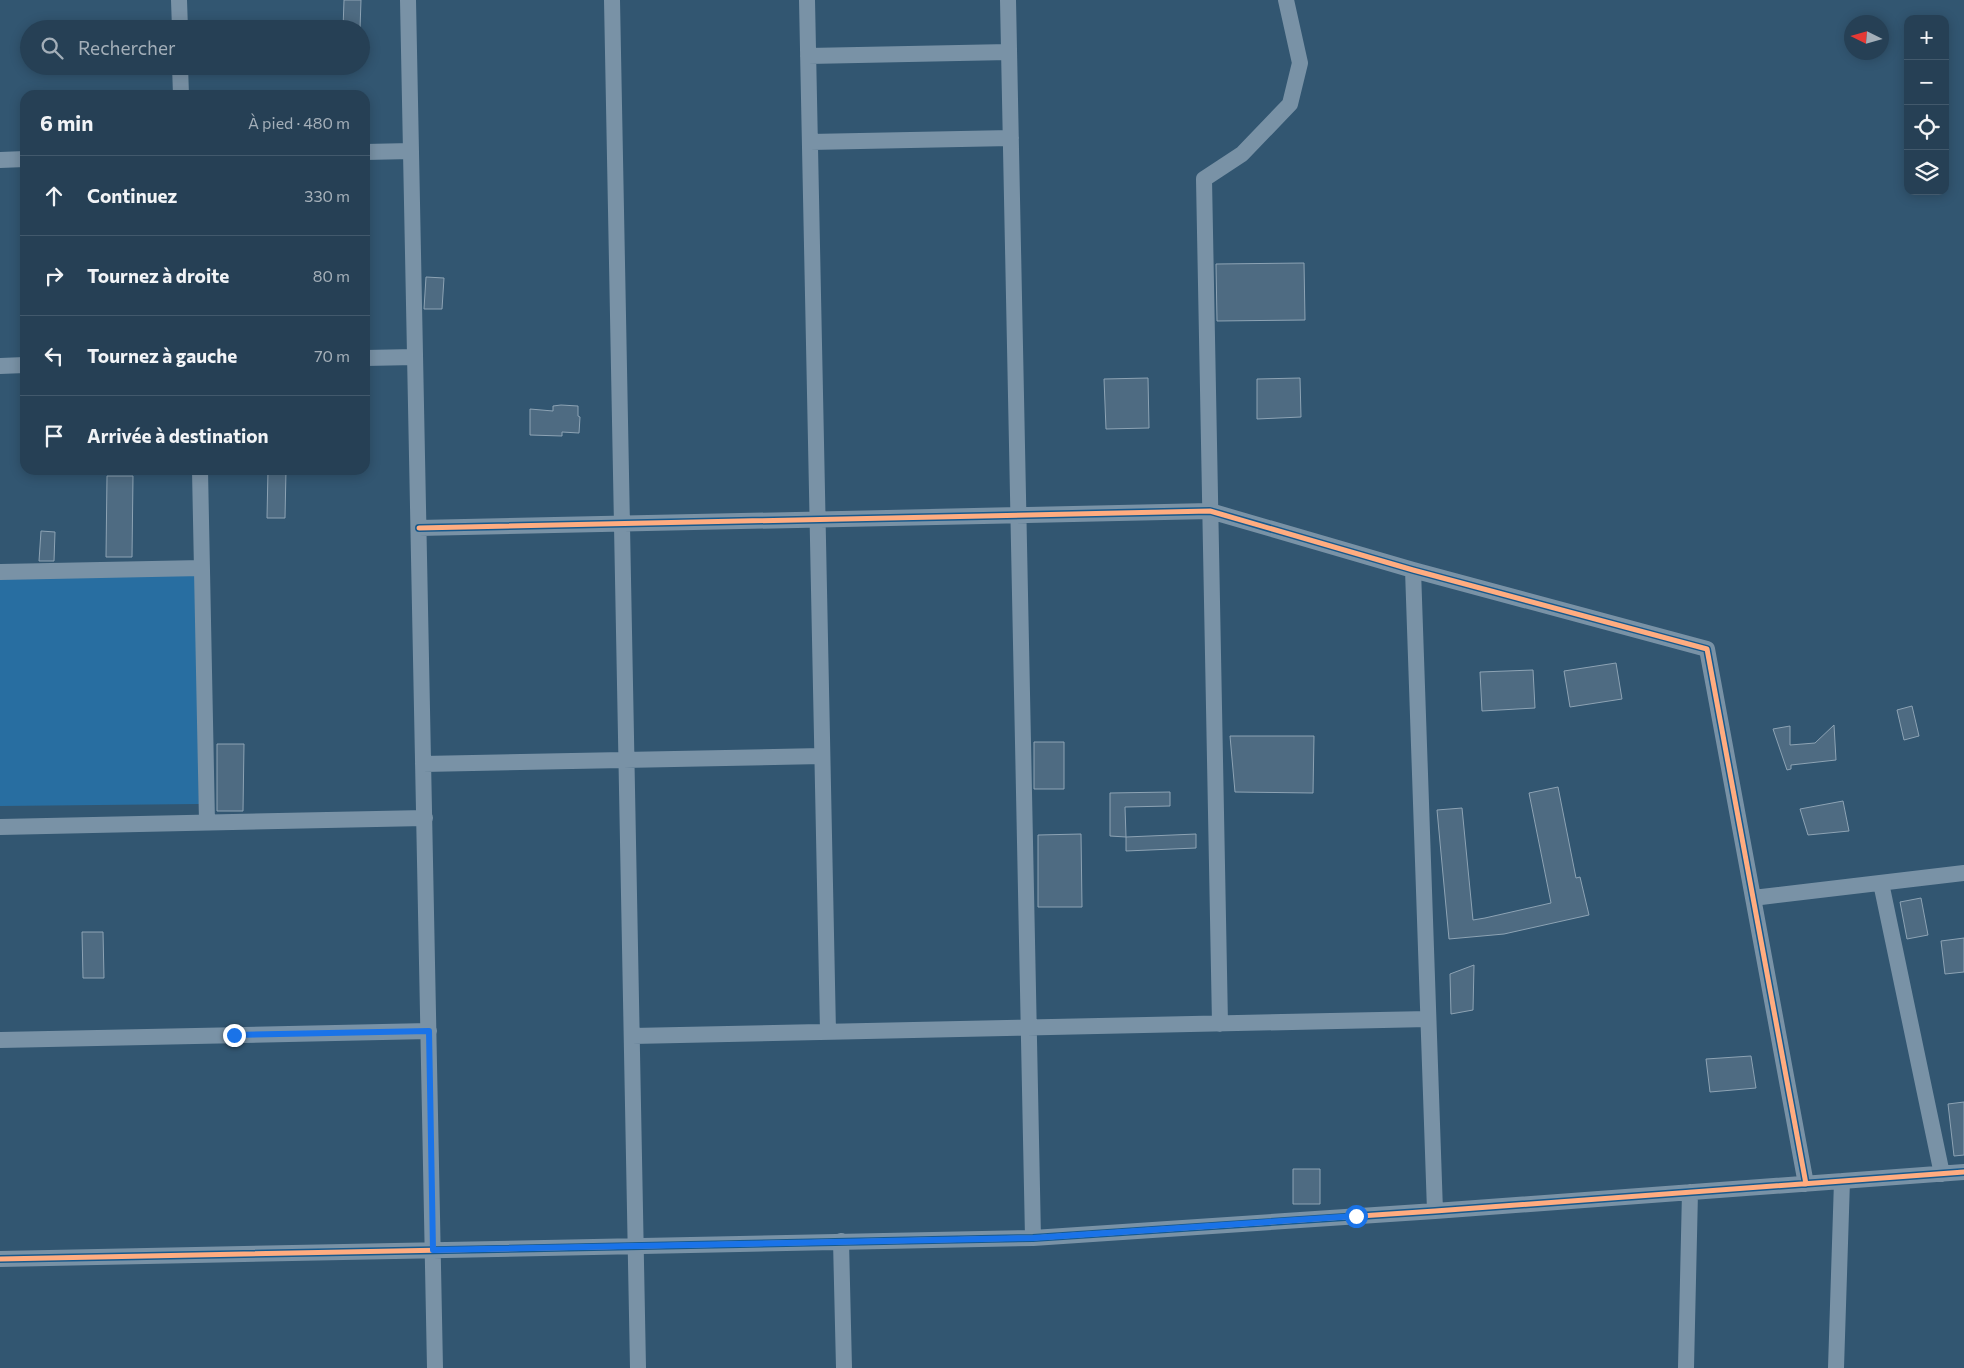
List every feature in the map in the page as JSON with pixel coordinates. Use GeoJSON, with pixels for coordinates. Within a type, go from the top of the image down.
{"type":"FeatureCollection","features":[{"type":"Feature","properties":{"kind":"street"},"geometry":{"type":"LineString","coordinates":[[179,0],[180,20]]}},
{"type":"Feature","properties":{"kind":"street"},"geometry":{"type":"LineString","coordinates":[[408,0],[435,1368]]}},
{"type":"Feature","properties":{"kind":"street"},"geometry":{"type":"LineString","coordinates":[[612,0],[638,1368]]}},
{"type":"Feature","properties":{"kind":"street"},"geometry":{"type":"LineString","coordinates":[[807,0],[828,1032]]}},
{"type":"Feature","properties":{"kind":"street"},"geometry":{"type":"LineString","coordinates":[[1008,0],[1033,1238]]}},
{"type":"Feature","properties":{"kind":"street"},"geometry":{"type":"LineString","coordinates":[[1220,1024],[1204,179],[1242,154],[1290,104],[1300,63],[1286,0]]}},
{"type":"Feature","properties":{"kind":"street"},"geometry":{"type":"LineString","coordinates":[[808,56],[1009,52]]}},
{"type":"Feature","properties":{"kind":"street"},"geometry":{"type":"LineString","coordinates":[[180,75],[181,90]]}},
{"type":"Feature","properties":{"kind":"street"},"geometry":{"type":"LineString","coordinates":[[810,142],[1011,138]]}},
{"type":"Feature","properties":{"kind":"street"},"geometry":{"type":"LineString","coordinates":[[370,152],[411,151]]}},
{"type":"Feature","properties":{"kind":"street"},"geometry":{"type":"LineString","coordinates":[[0,160],[20,159]]}},
{"type":"Feature","properties":{"kind":"street"},"geometry":{"type":"LineString","coordinates":[[370,358],[415,357]]}},
{"type":"Feature","properties":{"kind":"street"},"geometry":{"type":"LineString","coordinates":[[0,366],[20,365]]}},
{"type":"Feature","properties":{"kind":"street"},"geometry":{"type":"LineString","coordinates":[[200,475],[207,822]]}},
{"type":"Feature","properties":{"kind":"street"},"geometry":{"type":"LineString","coordinates":[[419,528],[1210,511],[1413,570],[1707,649],[1806,1184]]}},
{"type":"Feature","properties":{"kind":"street"},"geometry":{"type":"LineString","coordinates":[[0,572],[202,568]]}},
{"type":"Feature","properties":{"kind":"street"},"geometry":{"type":"LineString","coordinates":[[1413,570],[1435,1211]]}},
{"type":"Feature","properties":{"kind":"street"},"geometry":{"type":"LineString","coordinates":[[423,764],[822,756]]}},
{"type":"Feature","properties":{"kind":"street"},"geometry":{"type":"LineString","coordinates":[[0,827],[424,818]]}},
{"type":"Feature","properties":{"kind":"street"},"geometry":{"type":"LineString","coordinates":[[1753,898],[1964,873]]}},
{"type":"Feature","properties":{"kind":"street"},"geometry":{"type":"LineString","coordinates":[[1881,883],[1942,1174]]}},
{"type":"Feature","properties":{"kind":"street"},"geometry":{"type":"LineString","coordinates":[[632,1036],[1428,1019]]}},
{"type":"Feature","properties":{"kind":"street"},"geometry":{"type":"LineString","coordinates":[[0,1040],[429,1031]]}},
{"type":"Feature","properties":{"kind":"street"},"geometry":{"type":"LineString","coordinates":[[0,1259],[1033,1238],[1964,1172]]}},
{"type":"Feature","properties":{"kind":"street"},"geometry":{"type":"LineString","coordinates":[[1836,1368],[1842,1181]]}},
{"type":"Feature","properties":{"kind":"street"},"geometry":{"type":"LineString","coordinates":[[1686,1368],[1690,1192]]}},
{"type":"Feature","properties":{"kind":"street"},"geometry":{"type":"LineString","coordinates":[[841,1241],[844,1368]]}},
{"type":"Feature","properties":{"kind":"shaded area"},"geometry":{"type":"Polygon","coordinates":[[[196,575],[199,804],[0,806],[0,578],[196,575]]]}},
{"type":"Feature","properties":{"kind":"building"},"geometry":{"type":"Polygon","coordinates":[[[344,0],[361,0],[360,20],[343,20],[344,0]]]}},
{"type":"Feature","properties":{"kind":"building"},"geometry":{"type":"Polygon","coordinates":[[[1304,263],[1305,320],[1217,321],[1216,264],[1304,263]]]}},
{"type":"Feature","properties":{"kind":"building"},"geometry":{"type":"Polygon","coordinates":[[[426,277],[444,278],[442,309],[424,309],[426,277]]]}},
{"type":"Feature","properties":{"kind":"building"},"geometry":{"type":"Polygon","coordinates":[[[1148,378],[1149,428],[1106,429],[1104,379],[1148,378]]]}},
{"type":"Feature","properties":{"kind":"building"},"geometry":{"type":"Polygon","coordinates":[[[1300,378],[1301,417],[1257,419],[1257,379],[1300,378]]]}},
{"type":"Feature","properties":{"kind":"building"},"geometry":{"type":"Polygon","coordinates":[[[553,406],[578,406],[578,416],[580,417],[579,433],[562,432],[562,436],[530,435],[530,409],[553,411],[553,406]]]}},
{"type":"Feature","properties":{"kind":"building"},"geometry":{"type":"Polygon","coordinates":[[[268,475],[286,475],[285,518],[267,518],[268,475]]]}},
{"type":"Feature","properties":{"kind":"building"},"geometry":{"type":"Polygon","coordinates":[[[107,476],[133,476],[132,557],[106,557],[107,476]]]}},
{"type":"Feature","properties":{"kind":"building"},"geometry":{"type":"Polygon","coordinates":[[[41,531],[55,532],[54,561],[39,561],[41,531]]]}},
{"type":"Feature","properties":{"kind":"building"},"geometry":{"type":"Polygon","coordinates":[[[1616,663],[1622,699],[1570,707],[1564,671],[1616,663]]]}},
{"type":"Feature","properties":{"kind":"building"},"geometry":{"type":"Polygon","coordinates":[[[1533,670],[1535,708],[1482,711],[1480,672],[1533,670]]]}},
{"type":"Feature","properties":{"kind":"building"},"geometry":{"type":"Polygon","coordinates":[[[1912,706],[1919,736],[1904,740],[1897,710],[1912,706]]]}},
{"type":"Feature","properties":{"kind":"building"},"geometry":{"type":"Polygon","coordinates":[[[1834,725],[1836,760],[1791,765],[1791,769],[1787,770],[1773,729],[1790,726],[1790,745],[1815,743],[1834,725]]]}},
{"type":"Feature","properties":{"kind":"building"},"geometry":{"type":"Polygon","coordinates":[[[1230,736],[1314,736],[1313,793],[1235,792],[1230,736]]]}},
{"type":"Feature","properties":{"kind":"building"},"geometry":{"type":"Polygon","coordinates":[[[1034,742],[1064,742],[1064,789],[1034,789],[1034,742]]]}},
{"type":"Feature","properties":{"kind":"building"},"geometry":{"type":"Polygon","coordinates":[[[217,744],[244,744],[243,811],[217,811],[217,744]]]}},
{"type":"Feature","properties":{"kind":"building"},"geometry":{"type":"Polygon","coordinates":[[[1558,787],[1576,878],[1580,877],[1589,915],[1504,934],[1449,939],[1437,810],[1462,808],[1473,920],[1485,918],[1551,903],[1529,793],[1558,787]]]}},
{"type":"Feature","properties":{"kind":"building"},"geometry":{"type":"Polygon","coordinates":[[[1170,792],[1170,806],[1125,807],[1126,837],[1110,836],[1110,793],[1170,792]]]}},
{"type":"Feature","properties":{"kind":"building"},"geometry":{"type":"Polygon","coordinates":[[[1843,801],[1849,831],[1808,835],[1800,809],[1843,801]]]}},
{"type":"Feature","properties":{"kind":"building"},"geometry":{"type":"Polygon","coordinates":[[[1081,834],[1082,907],[1038,907],[1038,835],[1081,834]]]}},
{"type":"Feature","properties":{"kind":"building"},"geometry":{"type":"Polygon","coordinates":[[[1196,834],[1196,848],[1126,851],[1126,837],[1196,834]]]}},
{"type":"Feature","properties":{"kind":"building"},"geometry":{"type":"Polygon","coordinates":[[[1921,898],[1928,935],[1907,939],[1900,902],[1921,898]]]}},
{"type":"Feature","properties":{"kind":"building"},"geometry":{"type":"Polygon","coordinates":[[[82,932],[103,932],[104,978],[83,978],[82,932]]]}},
{"type":"Feature","properties":{"kind":"building"},"geometry":{"type":"Polygon","coordinates":[[[1964,938],[1964,972],[1945,974],[1941,941],[1964,938]]]}},
{"type":"Feature","properties":{"kind":"building"},"geometry":{"type":"Polygon","coordinates":[[[1474,965],[1473,1010],[1451,1014],[1450,974],[1474,965]]]}},
{"type":"Feature","properties":{"kind":"building"},"geometry":{"type":"Polygon","coordinates":[[[1751,1056],[1756,1088],[1710,1092],[1706,1059],[1751,1056]]]}},
{"type":"Feature","properties":{"kind":"building"},"geometry":{"type":"Polygon","coordinates":[[[1964,1102],[1964,1155],[1954,1156],[1948,1104],[1964,1102]]]}},
{"type":"Feature","properties":{"kind":"building"},"geometry":{"type":"Polygon","coordinates":[[[1293,1169],[1320,1169],[1320,1204],[1293,1204],[1293,1169]]]}},
{"type":"Feature","properties":{"kind":"cycle path"},"geometry":{"type":"LineString","coordinates":[[419,528],[1210,511],[1413,570],[1707,649],[1806,1184]]}},
{"type":"Feature","properties":{"kind":"cycle path"},"geometry":{"type":"LineString","coordinates":[[0,1259],[1033,1238],[1964,1172]]}},
{"type":"Feature","properties":{"kind":"route"},"geometry":{"type":"LineString","coordinates":[[234,1035],[429,1031],[433,1250],[1033,1238],[1356,1216]]}}]}
